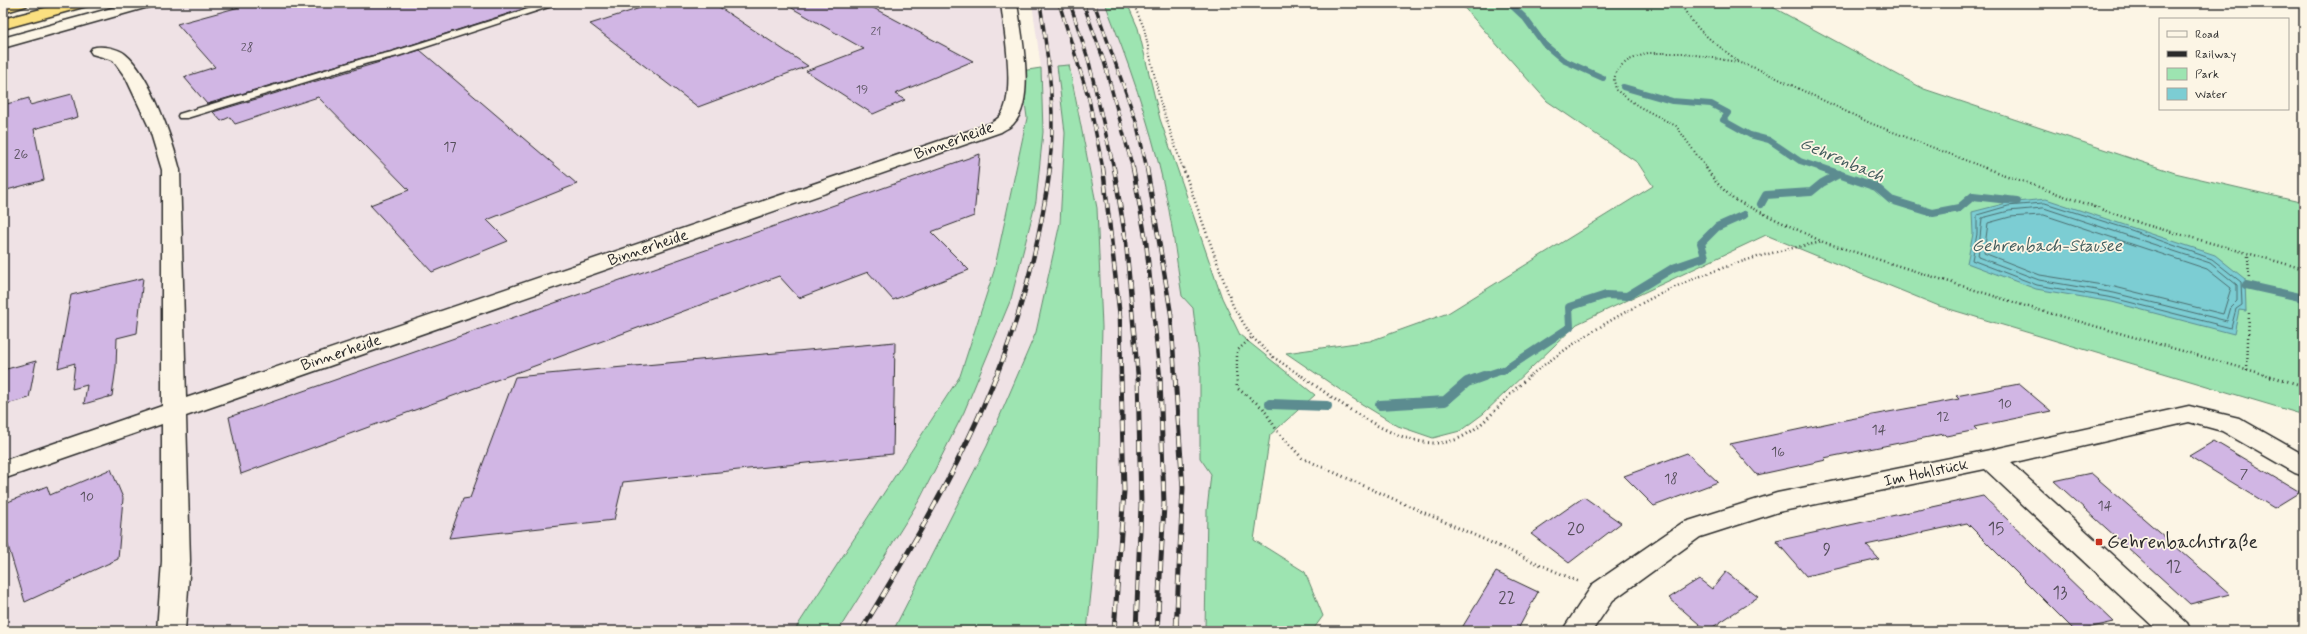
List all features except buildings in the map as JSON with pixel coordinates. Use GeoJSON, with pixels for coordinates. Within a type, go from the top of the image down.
{"type":"FeatureCollection","features":[{"type":"Feature","properties":{"kind":"highway"},"geometry":{"type":"LineString","coordinates":[[3,8],[21,3]]}},
{"type":"Feature","properties":{"kind":"highway"},"geometry":{"type":"LineString","coordinates":[[3,24],[82,3]]}},
{"type":"Feature","properties":{"kind":"street"},"geometry":{"type":"LineString","coordinates":[[3,43],[147,3]]}},
{"type":"Feature","properties":{"kind":"street","name":"Binnerheide"},"geometry":{"type":"LineString","coordinates":[[3,470],[134,423],[174,411],[995,128],[1008,119],[1014,106],[1017,78],[1009,3]]}},
{"type":"Feature","properties":{"kind":"street"},"geometry":{"type":"LineString","coordinates":[[98,51],[117,56],[131,70],[167,151],[171,170],[176,561],[171,631]]}},
{"type":"Feature","properties":{"kind":"street","name":"Im Hohlstück"},"geometry":{"type":"LineString","coordinates":[[1576,631],[1603,592],[1691,530],[1777,503],[1990,460],[2189,414],[2230,424],[2304,468]]}},
{"type":"Feature","properties":{"kind":"street"},"geometry":{"type":"LineString","coordinates":[[1990,460],[2177,631]]}},
{"type":"Feature","properties":{"kind":"lane"},"geometry":{"type":"LineString","coordinates":[[183,116],[365,61],[395,54],[556,3]]}},
{"type":"Feature","properties":{"kind":"path"},"geometry":{"type":"LineString","coordinates":[[1133,3],[1144,28],[1160,100],[1198,214],[1233,306],[1252,337],[1273,357],[1382,428],[1414,441],[1430,444],[1448,443],[1466,435],[1483,423],[1517,386],[1565,349],[1614,317],[1680,284],[1751,258],[1783,249],[1824,242]]}},
{"type":"Feature","properties":{"kind":"path"},"geometry":{"type":"LineString","coordinates":[[1681,3],[1683,9],[1698,28],[1740,62],[1872,124],[1945,153],[2085,204],[2248,256],[2304,269]]}},
{"type":"Feature","properties":{"kind":"path"},"geometry":{"type":"LineString","coordinates":[[1740,62],[1665,52],[1649,53],[1621,64],[1615,73],[1614,84],[1616,90],[1631,102],[1676,126],[1715,181],[1733,199],[1824,242],[2035,309],[2304,386]]}},
{"type":"Feature","properties":{"kind":"path"},"geometry":{"type":"LineString","coordinates":[[2248,256],[2249,280]]}},
{"type":"Feature","properties":{"kind":"path"},"geometry":{"type":"LineString","coordinates":[[2247,370],[2249,312]]}},
{"type":"Feature","properties":{"kind":"path"},"geometry":{"type":"LineString","coordinates":[[1252,337],[1237,351],[1237,388],[1263,408],[1278,432],[1302,458],[1603,592]]}},
{"type":"Feature","properties":{"kind":"shaded area"},"geometry":{"type":"Polygon","coordinates":[[[158,3],[1012,3],[1027,118],[994,271],[960,376],[794,631],[3,631],[3,46],[158,3]]]}},
{"type":"Feature","properties":{"kind":"shaded area"},"geometry":{"type":"Polygon","coordinates":[[[1032,3],[1105,3],[1133,74],[1147,120],[1164,183],[1182,296],[1193,308],[1200,366],[1200,458],[1211,474],[1207,510],[1205,631],[1087,631],[1097,535],[1102,327],[1097,208],[1070,65],[1057,67],[1065,133],[1060,223],[1036,332],[987,446],[893,631],[838,631],[920,499],[1011,299],[1036,201],[1043,132],[1041,68],[1032,3]]]}},
{"type":"Feature","properties":{"kind":"green space"},"geometry":{"type":"Polygon","coordinates":[[[1105,3],[1127,3],[1138,28],[1160,119],[1222,298],[1240,335],[1315,395],[1270,435],[1254,540],[1305,572],[1323,616],[1312,631],[1205,631],[1207,510],[1211,474],[1200,458],[1200,366],[1193,308],[1182,296],[1169,210],[1145,114],[1105,3]]]}},
{"type":"Feature","properties":{"kind":"green space"},"geometry":{"type":"Polygon","coordinates":[[[1460,3],[1765,3],[1924,89],[2175,173],[2304,203],[2304,415],[1939,306],[1766,235],[1577,324],[1483,414],[1460,431],[1433,438],[1398,426],[1352,398],[1286,353],[1370,341],[1448,313],[1653,186],[1638,163],[1547,101],[1460,3]]]}},
{"type":"Feature","properties":{"kind":"green space"},"geometry":{"type":"Polygon","coordinates":[[[1069,65],[1097,208],[1102,327],[1097,535],[1087,631],[893,631],[987,446],[1036,332],[1060,223],[1065,133],[1057,66],[1069,65]]]}},
{"type":"Feature","properties":{"kind":"green space"},"geometry":{"type":"Polygon","coordinates":[[[1041,68],[1043,132],[1036,201],[1011,299],[964,412],[920,499],[838,631],[794,631],[960,376],[994,271],[1027,118],[1021,71],[1041,68]]]}},
{"type":"Feature","properties":{"kind":"water","name":"Gehrenbach-Stausee"},"geometry":{"type":"Polygon","coordinates":[[[2046,199],[2215,255],[2245,279],[2246,311],[2239,310],[2234,334],[2112,302],[2036,289],[1967,263],[1973,234],[1972,212],[2007,203],[2046,199]]]}},
{"type":"Feature","properties":{"kind":"waterway","name":"Gehrenbach"},"geometry":{"type":"LineString","coordinates":[[1509,3],[1525,18],[1544,44],[1563,60],[1603,78]]}},
{"type":"Feature","properties":{"kind":"waterway","name":"Gehrenbach"},"geometry":{"type":"LineString","coordinates":[[1623,87],[1672,101],[1711,104],[1728,113],[1723,120],[1750,135],[1769,140],[1800,161],[1821,168]]}},
{"type":"Feature","properties":{"kind":"waterway","name":"Gehrenbach"},"geometry":{"type":"LineString","coordinates":[[1821,168],[1839,174]]}},
{"type":"Feature","properties":{"kind":"waterway"},"geometry":{"type":"LineString","coordinates":[[1761,204],[1766,195],[1811,192],[1822,183],[1839,174]]}},
{"type":"Feature","properties":{"kind":"waterway","name":"Gehrenbach"},"geometry":{"type":"LineString","coordinates":[[1839,174],[1876,187],[1891,200],[1933,213],[1959,208],[1973,196],[2017,201]]}},
{"type":"Feature","properties":{"kind":"waterway"},"geometry":{"type":"LineString","coordinates":[[1483,376],[1506,369],[1570,327],[1569,307],[1606,295],[1627,296],[1673,268],[1705,257],[1701,243],[1717,227],[1744,215]]}},
{"type":"Feature","properties":{"kind":"waterway","name":"Gehrenbach"},"geometry":{"type":"LineString","coordinates":[[2246,285],[2304,298]]}},
{"type":"Feature","properties":{"kind":"waterway"},"geometry":{"type":"LineString","coordinates":[[1380,405],[1445,401],[1467,382],[1483,376]]}},
{"type":"Feature","properties":{"kind":"waterway"},"geometry":{"type":"LineString","coordinates":[[1270,404],[1327,406]]}},
{"type":"Feature","properties":{"kind":"railway"},"geometry":{"type":"LineString","coordinates":[[1040,3],[1052,107],[1049,169]]}},
{"type":"Feature","properties":{"kind":"railway"},"geometry":{"type":"LineString","coordinates":[[1059,3],[1089,99],[1103,169]]}},
{"type":"Feature","properties":{"kind":"railway"},"geometry":{"type":"LineString","coordinates":[[1070,3],[1089,62],[1114,169]]}},
{"type":"Feature","properties":{"kind":"railway"},"geometry":{"type":"LineString","coordinates":[[1083,3],[1104,61],[1133,169]]}},
{"type":"Feature","properties":{"kind":"railway"},"geometry":{"type":"LineString","coordinates":[[1094,3],[1136,121],[1147,169]]}},
{"type":"Feature","properties":{"kind":"railway"},"geometry":{"type":"LineString","coordinates":[[996,377],[1014,326],[1036,248],[1050,168]]}},
{"type":"Feature","properties":{"kind":"railway"},"geometry":{"type":"LineString","coordinates":[[1103,168],[1120,317],[1121,377]]}},
{"type":"Feature","properties":{"kind":"railway"},"geometry":{"type":"LineString","coordinates":[[1114,168],[1126,242],[1138,377]]}},
{"type":"Feature","properties":{"kind":"railway"},"geometry":{"type":"LineString","coordinates":[[1133,168],[1146,241],[1160,377]]}},
{"type":"Feature","properties":{"kind":"railway"},"geometry":{"type":"LineString","coordinates":[[1147,168],[1171,314],[1175,377]]}},
{"type":"Feature","properties":{"kind":"railway"},"geometry":{"type":"LineString","coordinates":[[861,631],[951,475],[996,376]]}},
{"type":"Feature","properties":{"kind":"railway"},"geometry":{"type":"LineString","coordinates":[[1114,631],[1124,491],[1121,376]]}},
{"type":"Feature","properties":{"kind":"railway"},"geometry":{"type":"LineString","coordinates":[[1136,631],[1141,505],[1138,376]]}},
{"type":"Feature","properties":{"kind":"railway"},"geometry":{"type":"LineString","coordinates":[[1157,631],[1164,505],[1160,376]]}},
{"type":"Feature","properties":{"kind":"railway"},"geometry":{"type":"LineString","coordinates":[[1175,376],[1183,488],[1176,631]]}},
{"type":"Feature","properties":{"kind":"place","name":"Gehrenbachstraße"},"geometry":{"type":"Point","coordinates":[2099,542]}}]}
